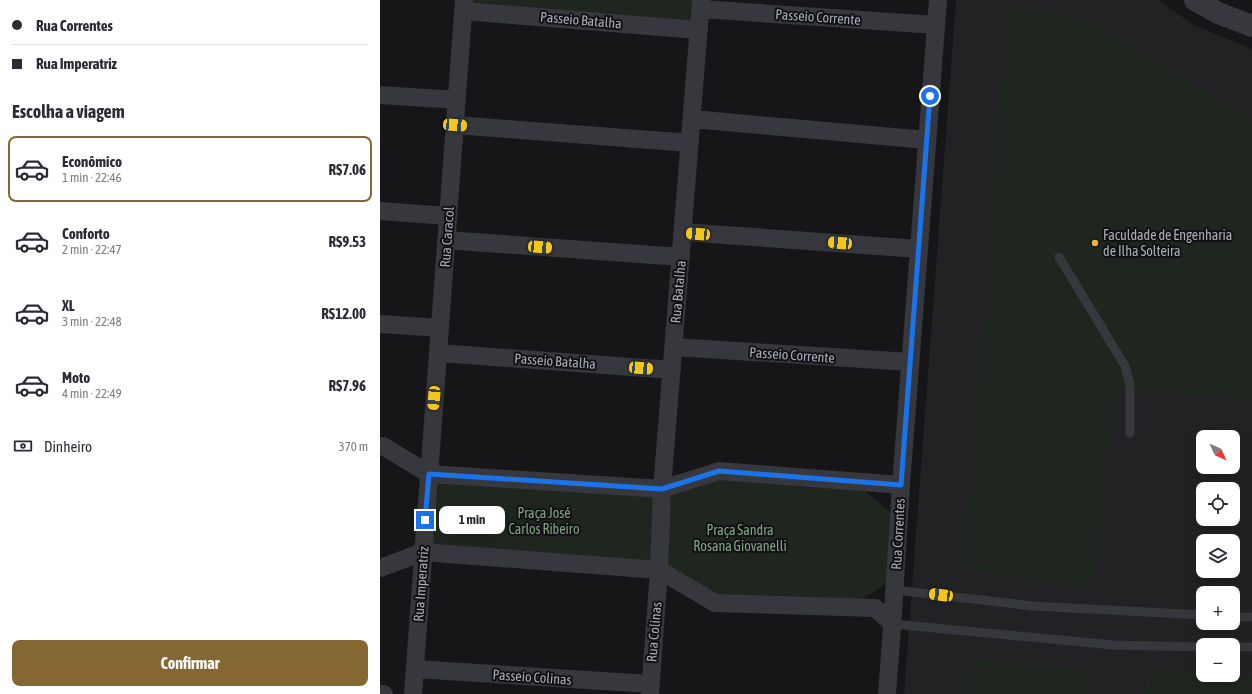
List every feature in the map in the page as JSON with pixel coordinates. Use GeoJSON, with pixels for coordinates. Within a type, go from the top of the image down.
{"type":"FeatureCollection","features":[{"type":"Feature","properties":{"kind":"street","name":"Rua Correntes"},"geometry":{"type":"LineString","coordinates":[[887,694],[910,362],[938,0]]}},
{"type":"Feature","properties":{"kind":"street"},"geometry":{"type":"LineString","coordinates":[[1195,0],[1218,13],[1252,26]]}},
{"type":"Feature","properties":{"kind":"street","name":"Passeio Corrente"},"geometry":{"type":"LineString","coordinates":[[701,4],[936,25]]}},
{"type":"Feature","properties":{"kind":"street","name":"Rua Batalha"},"geometry":{"type":"LineString","coordinates":[[662,489],[701,4]]}},
{"type":"Feature","properties":{"kind":"street","name":"Passeio Batalha"},"geometry":{"type":"LineString","coordinates":[[464,6],[699,30]]}},
{"type":"Feature","properties":{"kind":"street","name":"Rua Caracol"},"geometry":{"type":"LineString","coordinates":[[429,474],[464,6]]}},
{"type":"Feature","properties":{"kind":"street"},"geometry":{"type":"LineString","coordinates":[[380,95],[457,100]]}},
{"type":"Feature","properties":{"kind":"street"},"geometry":{"type":"LineString","coordinates":[[692,119],[927,140]]}},
{"type":"Feature","properties":{"kind":"street"},"geometry":{"type":"LineString","coordinates":[[455,125],[690,142]]}},
{"type":"Feature","properties":{"kind":"street"},"geometry":{"type":"LineString","coordinates":[[380,211],[448,216]]}},
{"type":"Feature","properties":{"kind":"street"},"geometry":{"type":"LineString","coordinates":[[683,232],[919,249]]}},
{"type":"Feature","properties":{"kind":"street"},"geometry":{"type":"LineString","coordinates":[[446,240],[681,257]]}},
{"type":"Feature","properties":{"kind":"street"},"geometry":{"type":"LineString","coordinates":[[380,324],[440,328]]}},
{"type":"Feature","properties":{"kind":"street","name":"Passeio Corrente"},"geometry":{"type":"LineString","coordinates":[[674,347],[910,362]]}},
{"type":"Feature","properties":{"kind":"street","name":"Passeio Batalha"},"geometry":{"type":"LineString","coordinates":[[438,353],[672,370]]}},
{"type":"Feature","properties":{"kind":"street"},"geometry":{"type":"LineString","coordinates":[[380,446],[383,446],[429,474],[662,489],[719,471],[901,485]]}},
{"type":"Feature","properties":{"kind":"street","name":"Rua Imperatriz"},"geometry":{"type":"LineString","coordinates":[[413,694],[429,474]]}},
{"type":"Feature","properties":{"kind":"street","name":"Rua Colinas"},"geometry":{"type":"LineString","coordinates":[[650,689],[659,570],[662,489]]}},
{"type":"Feature","properties":{"kind":"street"},"geometry":{"type":"LineString","coordinates":[[380,568],[423,552],[659,570],[715,603],[875,608],[893,624]]}},
{"type":"Feature","properties":{"kind":"street"},"geometry":{"type":"LineString","coordinates":[[875,608],[895,590]]}},
{"type":"Feature","properties":{"kind":"street","name":"Passeio Colinas"},"geometry":{"type":"LineString","coordinates":[[414,669],[650,689]]}},
{"type":"Feature","properties":{"kind":"lane"},"geometry":{"type":"LineString","coordinates":[[1059,258],[1125,366],[1130,385],[1130,433]]}},
{"type":"Feature","properties":{"kind":"lane"},"geometry":{"type":"LineString","coordinates":[[895,590],[1033,606],[1196,615]]}},
{"type":"Feature","properties":{"kind":"lane"},"geometry":{"type":"LineString","coordinates":[[1240,617],[1252,618]]}},
{"type":"Feature","properties":{"kind":"lane"},"geometry":{"type":"LineString","coordinates":[[893,624],[1113,645],[1196,646]]}},
{"type":"Feature","properties":{"kind":"lane"},"geometry":{"type":"LineString","coordinates":[[1240,647],[1252,647]]}},
{"type":"Feature","properties":{"kind":"shaded area","name":"Faculdade de Engenharia de Ilha Solteira"},"geometry":{"type":"Polygon","coordinates":[[[956,0],[1158,0],[1194,25],[1252,49],[1252,694],[904,694],[956,0]]]}},
{"type":"Feature","properties":{"kind":"green space"},"geometry":{"type":"Polygon","coordinates":[[[472,0],[692,0],[690,22],[472,7],[472,0]]]}},
{"type":"Feature","properties":{"kind":"green space"},"geometry":{"type":"Polygon","coordinates":[[[1005,5],[1090,20],[1247,117],[1252,117],[1252,399],[1117,391],[1093,592],[962,567],[988,280],[1005,5]]]}},
{"type":"Feature","properties":{"kind":"green space","name":"Praça Sandra Rosana Giovanelli"},"geometry":{"type":"Polygon","coordinates":[[[719,476],[865,491],[891,513],[886,584],[855,604],[716,597],[666,564],[669,496],[719,476]]]}},
{"type":"Feature","properties":{"kind":"green space","name":"Praça José Carlos Ribeiro"},"geometry":{"type":"Polygon","coordinates":[[[436,479],[656,495],[651,562],[431,547],[436,479]]]}},
{"type":"Feature","properties":{"kind":"green space"},"geometry":{"type":"Polygon","coordinates":[[[973,659],[1098,671],[1087,694],[965,694],[973,659]]]}},
{"type":"Feature","properties":{"kind":"green space"},"geometry":{"type":"Polygon","coordinates":[[[1147,669],[1196,672],[1196,682],[1240,682],[1240,674],[1252,675],[1252,694],[1144,694],[1147,669]]]}},
{"type":"Feature","properties":{"kind":"place","name":"Faculdade de Engenharia de Ilha Solteira"},"geometry":{"type":"Point","coordinates":[1095,243]}},
{"type":"Feature","properties":{"kind":"route"},"geometry":{"type":"LineString","coordinates":[[425,520],[429,474],[662,489],[719,471],[901,485],[930,96]]}}]}
